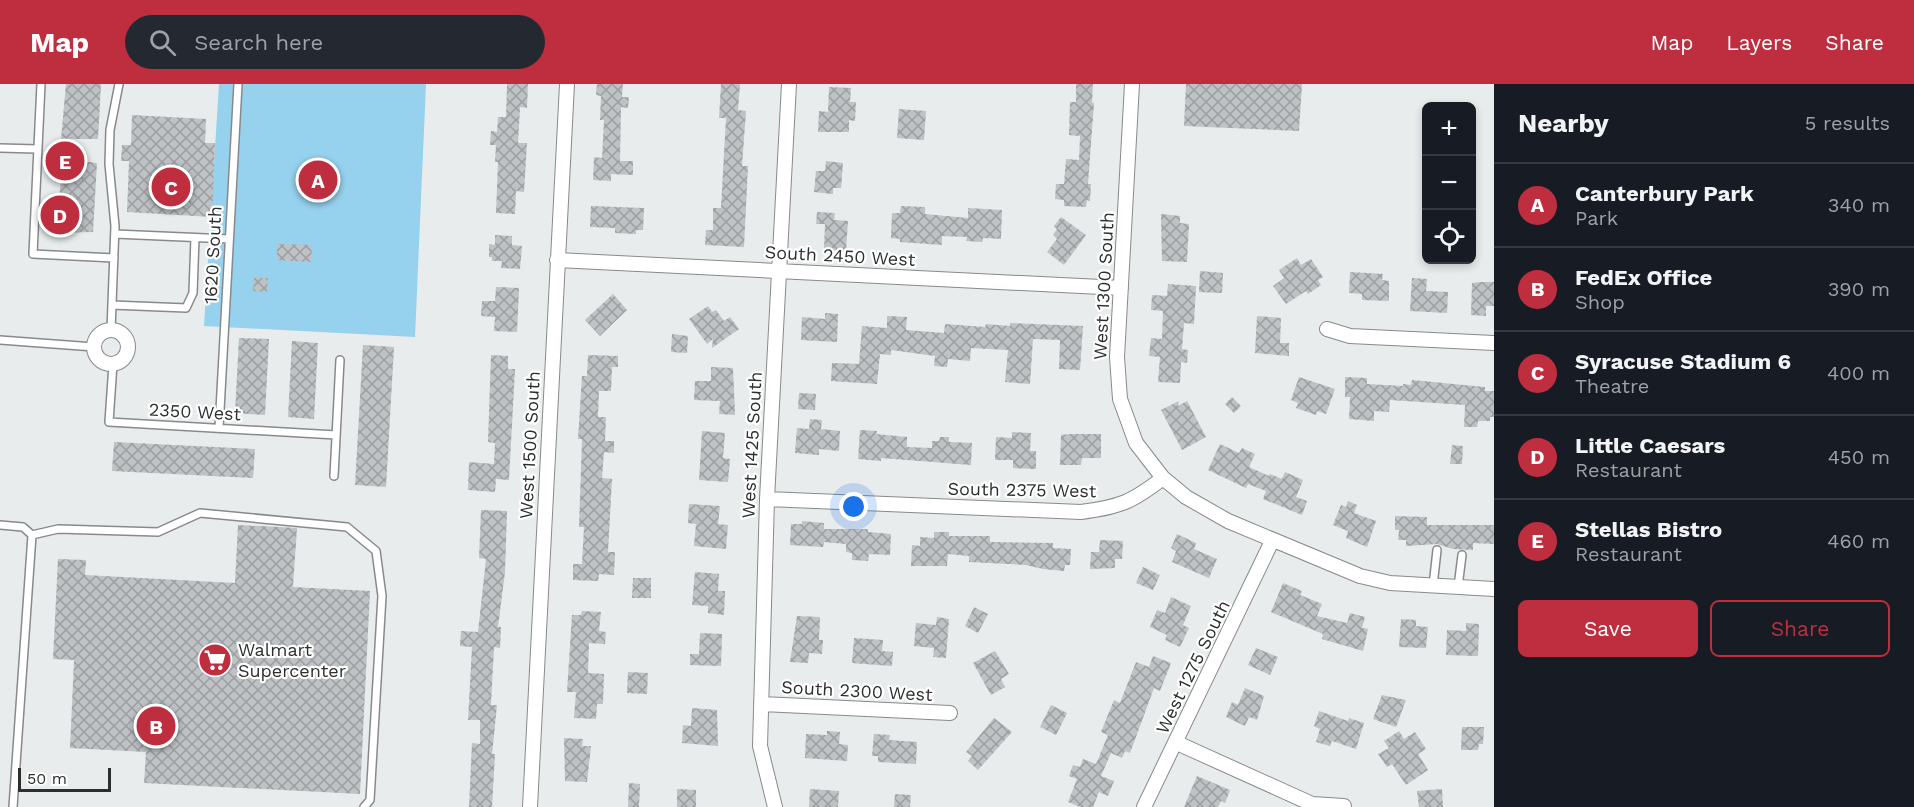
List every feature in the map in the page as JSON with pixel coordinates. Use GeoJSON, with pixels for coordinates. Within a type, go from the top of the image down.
{"type":"FeatureCollection","features":[{"type":"Feature","properties":{"kind":"street","name":"West 1500 South"},"geometry":{"type":"LineString","coordinates":[[530,807],[567,84]]}},
{"type":"Feature","properties":{"kind":"street","name":"West 1425 South"},"geometry":{"type":"LineString","coordinates":[[775,807],[760,746],[766,499],[789,84]]}},
{"type":"Feature","properties":{"kind":"street","name":"West 1300 South"},"geometry":{"type":"LineString","coordinates":[[1132,84],[1117,357],[1120,399],[1136,443],[1163,478]]}},
{"type":"Feature","properties":{"kind":"street","name":"South 2450 West"},"geometry":{"type":"LineString","coordinates":[[558,260],[1121,288]]}},
{"type":"Feature","properties":{"kind":"street"},"geometry":{"type":"LineString","coordinates":[[1327,329],[1350,336],[1494,343]]}},
{"type":"Feature","properties":{"kind":"street"},"geometry":{"type":"LineString","coordinates":[[111,330],[124,336],[128,350],[120,362],[113,364],[99,360],[94,347],[99,335],[111,330]]}},
{"type":"Feature","properties":{"kind":"street","name":"South 2375 West"},"geometry":{"type":"LineString","coordinates":[[766,499],[1082,512],[1116,508],[1142,494],[1163,478]]}},
{"type":"Feature","properties":{"kind":"street"},"geometry":{"type":"LineString","coordinates":[[1163,478],[1186,497],[1272,541],[1360,576],[1390,583],[1494,589]]}},
{"type":"Feature","properties":{"kind":"street","name":"West 1275 South"},"geometry":{"type":"LineString","coordinates":[[1144,807],[1177,743],[1272,541]]}},
{"type":"Feature","properties":{"kind":"street","name":"South 2300 West"},"geometry":{"type":"LineString","coordinates":[[761,704],[950,713]]}},
{"type":"Feature","properties":{"kind":"street"},"geometry":{"type":"LineString","coordinates":[[1177,743],[1312,804],[1344,806]]}},
{"type":"Feature","properties":{"kind":"lane"},"geometry":{"type":"LineString","coordinates":[[41,84],[33,254],[114,258]]}},
{"type":"Feature","properties":{"kind":"lane"},"geometry":{"type":"LineString","coordinates":[[111,330],[114,234],[109,158],[110,130],[119,84]]}},
{"type":"Feature","properties":{"kind":"lane","name":"1620 South"},"geometry":{"type":"LineString","coordinates":[[219,428],[238,84]]}},
{"type":"Feature","properties":{"kind":"lane"},"geometry":{"type":"LineString","coordinates":[[0,148],[37,149]]}},
{"type":"Feature","properties":{"kind":"lane"},"geometry":{"type":"LineString","coordinates":[[114,234],[229,239]]}},
{"type":"Feature","properties":{"kind":"lane"},"geometry":{"type":"LineString","coordinates":[[112,304],[186,308],[193,293],[195,238]]}},
{"type":"Feature","properties":{"kind":"lane"},"geometry":{"type":"LineString","coordinates":[[0,340],[94,347]]}},
{"type":"Feature","properties":{"kind":"lane"},"geometry":{"type":"LineString","coordinates":[[334,476],[340,360]]}},
{"type":"Feature","properties":{"kind":"lane","name":"2350 West"},"geometry":{"type":"LineString","coordinates":[[113,364],[109,422],[336,435]]}},
{"type":"Feature","properties":{"kind":"lane"},"geometry":{"type":"LineString","coordinates":[[32,535],[58,529],[158,532],[200,513],[347,527],[376,551],[382,596],[370,800],[364,807]]}},
{"type":"Feature","properties":{"kind":"lane"},"geometry":{"type":"LineString","coordinates":[[0,525],[23,526],[32,535],[13,807]]}},
{"type":"Feature","properties":{"kind":"lane"},"geometry":{"type":"LineString","coordinates":[[1433,586],[1437,550]]}},
{"type":"Feature","properties":{"kind":"lane"},"geometry":{"type":"LineString","coordinates":[[1458,587],[1462,555]]}},
{"type":"Feature","properties":{"kind":"shaded area"},"geometry":{"type":"Polygon","coordinates":[[[219,84],[426,84],[415,337],[204,326],[219,84]]]}},
{"type":"Feature","properties":{"kind":"building"},"geometry":{"type":"Polygon","coordinates":[[[66,84],[101,84],[98,139],[61,139],[66,84]]]}},
{"type":"Feature","properties":{"kind":"building"},"geometry":{"type":"Polygon","coordinates":[[[507,84],[528,84],[527,108],[520,107],[518,143],[527,143],[524,192],[516,191],[515,214],[496,213],[498,162],[495,162],[496,145],[490,145],[491,131],[497,132],[498,117],[506,117],[507,84]]]}},
{"type":"Feature","properties":{"kind":"building"},"geometry":{"type":"Polygon","coordinates":[[[597,84],[623,84],[622,97],[629,97],[628,108],[621,107],[620,161],[633,161],[633,175],[611,174],[611,181],[593,180],[594,157],[602,158],[604,120],[600,120],[601,96],[596,95],[597,84]]]}},
{"type":"Feature","properties":{"kind":"building"},"geometry":{"type":"Polygon","coordinates":[[[721,84],[740,84],[738,110],[746,111],[742,166],[748,166],[744,247],[705,245],[706,230],[713,230],[713,208],[721,208],[726,118],[719,118],[721,84]]]}},
{"type":"Feature","properties":{"kind":"building"},"geometry":{"type":"Polygon","coordinates":[[[1076,84],[1093,84],[1092,103],[1094,103],[1088,184],[1091,184],[1090,201],[1087,200],[1086,207],[1064,206],[1064,200],[1055,199],[1056,184],[1064,184],[1066,159],[1079,160],[1080,136],[1069,135],[1070,102],[1076,102],[1076,84]]]}},
{"type":"Feature","properties":{"kind":"building"},"geometry":{"type":"Polygon","coordinates":[[[1186,84],[1302,84],[1299,131],[1184,126],[1186,84]]]}},
{"type":"Feature","properties":{"kind":"building"},"geometry":{"type":"Polygon","coordinates":[[[829,87],[851,88],[850,102],[856,102],[855,121],[849,120],[849,132],[818,132],[819,111],[828,112],[829,87]]]}},
{"type":"Feature","properties":{"kind":"building"},"geometry":{"type":"Polygon","coordinates":[[[899,109],[926,111],[924,140],[897,138],[899,109]]]}},
{"type":"Feature","properties":{"kind":"building"},"geometry":{"type":"Polygon","coordinates":[[[132,115],[206,119],[205,143],[215,143],[212,217],[127,212],[129,161],[121,161],[122,145],[131,145],[132,115]]]}},
{"type":"Feature","properties":{"kind":"building"},"geometry":{"type":"Polygon","coordinates":[[[60,158],[97,163],[93,232],[57,233],[60,158]]]}},
{"type":"Feature","properties":{"kind":"building"},"geometry":{"type":"Polygon","coordinates":[[[826,161],[843,163],[841,188],[833,188],[833,194],[814,192],[816,171],[825,171],[826,161]]]}},
{"type":"Feature","properties":{"kind":"building"},"geometry":{"type":"Polygon","coordinates":[[[591,206],[644,208],[643,230],[636,230],[636,234],[615,233],[615,228],[590,227],[591,206]]]}},
{"type":"Feature","properties":{"kind":"building"},"geometry":{"type":"Polygon","coordinates":[[[901,206],[925,207],[925,214],[968,218],[968,208],[1002,210],[1001,239],[983,238],[982,242],[966,241],[967,237],[942,236],[942,245],[900,242],[900,239],[891,238],[892,213],[900,213],[901,206]]]}},
{"type":"Feature","properties":{"kind":"building"},"geometry":{"type":"Polygon","coordinates":[[[817,212],[835,213],[834,220],[848,221],[846,251],[824,250],[825,224],[816,224],[817,212]]]}},
{"type":"Feature","properties":{"kind":"building"},"geometry":{"type":"Polygon","coordinates":[[[1161,214],[1180,216],[1180,223],[1189,224],[1187,262],[1162,261],[1161,214]]]}},
{"type":"Feature","properties":{"kind":"building"},"geometry":{"type":"Polygon","coordinates":[[[1061,217],[1086,235],[1064,265],[1047,252],[1057,239],[1053,235],[1057,229],[1054,226],[1061,217]]]}},
{"type":"Feature","properties":{"kind":"building"},"geometry":{"type":"Polygon","coordinates":[[[495,235],[512,236],[512,245],[522,246],[520,269],[501,268],[502,261],[492,261],[492,257],[489,257],[489,244],[495,245],[495,235]]]}},
{"type":"Feature","properties":{"kind":"building"},"geometry":{"type":"Polygon","coordinates":[[[277,244],[312,245],[311,262],[277,260],[277,244]]]}},
{"type":"Feature","properties":{"kind":"building"},"geometry":{"type":"Polygon","coordinates":[[[1297,258],[1301,265],[1311,259],[1323,277],[1318,280],[1321,285],[1308,294],[1306,291],[1286,304],[1273,286],[1284,278],[1279,270],[1297,258]]]}},
{"type":"Feature","properties":{"kind":"building"},"geometry":{"type":"Polygon","coordinates":[[[1200,271],[1223,273],[1222,293],[1199,292],[1200,271]]]}},
{"type":"Feature","properties":{"kind":"building"},"geometry":{"type":"Polygon","coordinates":[[[1350,272],[1383,274],[1382,280],[1389,281],[1389,301],[1362,300],[1362,294],[1349,293],[1350,272]]]}},
{"type":"Feature","properties":{"kind":"building"},"geometry":{"type":"Polygon","coordinates":[[[254,278],[268,278],[267,292],[253,291],[254,278]]]}},
{"type":"Feature","properties":{"kind":"building"},"geometry":{"type":"Polygon","coordinates":[[[1412,278],[1427,279],[1426,291],[1448,292],[1447,313],[1410,311],[1412,278]]]}},
{"type":"Feature","properties":{"kind":"building"},"geometry":{"type":"Polygon","coordinates":[[[1494,282],[1494,306],[1486,306],[1486,316],[1471,315],[1472,283],[1494,282]]]}},
{"type":"Feature","properties":{"kind":"building"},"geometry":{"type":"Polygon","coordinates":[[[1168,284],[1196,286],[1194,324],[1184,323],[1182,349],[1188,350],[1187,363],[1181,362],[1180,383],[1158,382],[1160,357],[1149,356],[1151,338],[1162,339],[1163,311],[1151,310],[1152,295],[1167,296],[1168,284]]]}},
{"type":"Feature","properties":{"kind":"building"},"geometry":{"type":"Polygon","coordinates":[[[496,287],[519,288],[517,332],[494,331],[495,317],[481,316],[482,301],[495,301],[496,287]]]}},
{"type":"Feature","properties":{"kind":"building"},"geometry":{"type":"Polygon","coordinates":[[[613,294],[627,310],[600,336],[585,320],[613,294]]]}},
{"type":"Feature","properties":{"kind":"building"},"geometry":{"type":"Polygon","coordinates":[[[708,306],[712,312],[716,310],[724,321],[730,317],[739,329],[712,348],[713,339],[707,344],[689,319],[708,306]]]}},
{"type":"Feature","properties":{"kind":"building"},"geometry":{"type":"Polygon","coordinates":[[[825,313],[838,314],[837,342],[801,340],[802,317],[825,319],[825,313]]]}},
{"type":"Feature","properties":{"kind":"building"},"geometry":{"type":"Polygon","coordinates":[[[887,316],[907,317],[906,330],[944,333],[945,324],[985,327],[986,324],[1010,326],[1010,323],[1083,326],[1080,370],[1059,369],[1060,340],[1033,339],[1030,384],[1005,382],[1008,350],[971,348],[970,361],[948,359],[947,367],[934,366],[935,356],[891,350],[891,355],[880,354],[877,384],[831,381],[832,363],[859,364],[862,326],[887,328],[887,316]]]}},
{"type":"Feature","properties":{"kind":"building"},"geometry":{"type":"Polygon","coordinates":[[[1257,316],[1281,318],[1280,343],[1289,343],[1289,356],[1255,353],[1257,316]]]}},
{"type":"Feature","properties":{"kind":"building"},"geometry":{"type":"Polygon","coordinates":[[[672,334],[688,336],[687,353],[671,352],[672,334]]]}},
{"type":"Feature","properties":{"kind":"building"},"geometry":{"type":"Polygon","coordinates":[[[239,338],[269,339],[265,415],[235,413],[239,338]]]}},
{"type":"Feature","properties":{"kind":"building"},"geometry":{"type":"Polygon","coordinates":[[[292,341],[318,343],[314,419],[288,417],[292,341]]]}},
{"type":"Feature","properties":{"kind":"building"},"geometry":{"type":"Polygon","coordinates":[[[363,345],[394,347],[386,487],[355,485],[363,345]]]}},
{"type":"Feature","properties":{"kind":"building"},"geometry":{"type":"Polygon","coordinates":[[[491,355],[508,356],[508,369],[515,369],[509,480],[496,479],[495,492],[468,490],[469,462],[494,464],[495,443],[488,442],[491,355]]]}},
{"type":"Feature","properties":{"kind":"building"},"geometry":{"type":"Polygon","coordinates":[[[588,355],[618,356],[618,367],[612,367],[611,391],[599,391],[598,417],[606,417],[605,441],[614,441],[614,453],[604,452],[602,478],[612,479],[608,552],[615,552],[614,575],[599,574],[598,581],[573,580],[573,564],[582,564],[584,527],[579,527],[582,439],[578,439],[582,376],[587,376],[588,355]]]}},
{"type":"Feature","properties":{"kind":"building"},"geometry":{"type":"Polygon","coordinates":[[[711,367],[733,368],[735,415],[719,414],[720,401],[694,400],[695,381],[711,381],[711,367]]]}},
{"type":"Feature","properties":{"kind":"building"},"geometry":{"type":"Polygon","coordinates":[[[1299,377],[1335,389],[1326,414],[1317,411],[1316,415],[1296,408],[1298,403],[1291,400],[1299,377]]]}},
{"type":"Feature","properties":{"kind":"building"},"geometry":{"type":"Polygon","coordinates":[[[1345,377],[1367,378],[1367,384],[1403,386],[1403,384],[1411,385],[1412,380],[1485,387],[1485,391],[1494,391],[1494,417],[1490,417],[1490,421],[1478,421],[1477,427],[1464,427],[1465,405],[1390,400],[1389,412],[1374,411],[1374,421],[1349,419],[1350,397],[1345,397],[1345,377]]]}},
{"type":"Feature","properties":{"kind":"building"},"geometry":{"type":"Polygon","coordinates":[[[799,393],[816,394],[815,410],[798,409],[799,393]]]}},
{"type":"Feature","properties":{"kind":"building"},"geometry":{"type":"Polygon","coordinates":[[[1232,397],[1241,406],[1234,413],[1225,404],[1232,397]]]}},
{"type":"Feature","properties":{"kind":"building"},"geometry":{"type":"Polygon","coordinates":[[[1179,401],[1178,406],[1187,401],[1206,437],[1182,450],[1161,410],[1179,401]]]}},
{"type":"Feature","properties":{"kind":"building"},"geometry":{"type":"Polygon","coordinates":[[[810,419],[822,420],[821,429],[840,431],[839,451],[819,449],[819,455],[795,453],[797,428],[809,429],[810,419]]]}},
{"type":"Feature","properties":{"kind":"building"},"geometry":{"type":"Polygon","coordinates":[[[860,430],[907,437],[907,447],[932,448],[932,441],[939,441],[940,437],[949,437],[949,442],[972,443],[971,465],[881,458],[881,461],[858,459],[860,430]]]}},
{"type":"Feature","properties":{"kind":"building"},"geometry":{"type":"Polygon","coordinates":[[[702,431],[725,433],[723,458],[730,459],[728,482],[699,480],[702,431]]]}},
{"type":"Feature","properties":{"kind":"building"},"geometry":{"type":"Polygon","coordinates":[[[1012,432],[1031,433],[1030,451],[1036,451],[1036,469],[1013,468],[1013,460],[995,460],[996,437],[1012,438],[1012,432]]]}},
{"type":"Feature","properties":{"kind":"building"},"geometry":{"type":"Polygon","coordinates":[[[1101,434],[1101,458],[1082,458],[1081,465],[1060,465],[1061,435],[1101,434]]]}},
{"type":"Feature","properties":{"kind":"building"},"geometry":{"type":"Polygon","coordinates":[[[114,442],[255,449],[253,478],[112,471],[114,442]]]}},
{"type":"Feature","properties":{"kind":"building"},"geometry":{"type":"Polygon","coordinates":[[[1220,444],[1239,453],[1242,448],[1255,454],[1249,467],[1269,476],[1270,474],[1282,479],[1285,472],[1303,480],[1296,497],[1307,501],[1302,515],[1263,499],[1266,491],[1248,484],[1246,488],[1208,470],[1220,444]]]}},
{"type":"Feature","properties":{"kind":"building"},"geometry":{"type":"Polygon","coordinates":[[[1452,445],[1463,446],[1462,464],[1450,464],[1452,445]]]}},
{"type":"Feature","properties":{"kind":"building"},"geometry":{"type":"Polygon","coordinates":[[[1348,501],[1357,505],[1354,513],[1376,521],[1367,547],[1346,538],[1348,531],[1333,525],[1341,505],[1346,507],[1348,501]]]}},
{"type":"Feature","properties":{"kind":"building"},"geometry":{"type":"Polygon","coordinates":[[[689,504],[720,506],[718,524],[728,525],[726,549],[694,546],[696,524],[688,523],[689,504]]]}},
{"type":"Feature","properties":{"kind":"building"},"geometry":{"type":"Polygon","coordinates":[[[481,510],[507,511],[505,572],[498,627],[501,627],[500,648],[494,647],[491,705],[497,705],[492,754],[495,754],[492,807],[469,807],[472,743],[480,744],[480,720],[468,720],[472,647],[460,646],[461,631],[478,632],[486,559],[479,558],[481,510]]]}},
{"type":"Feature","properties":{"kind":"building"},"geometry":{"type":"Polygon","coordinates":[[[1395,516],[1427,517],[1427,525],[1494,525],[1494,544],[1473,543],[1473,550],[1453,549],[1437,544],[1406,546],[1406,540],[1398,540],[1399,530],[1395,530],[1395,516]]]}},
{"type":"Feature","properties":{"kind":"building"},"geometry":{"type":"Polygon","coordinates":[[[802,521],[824,523],[824,529],[868,529],[868,532],[891,534],[890,555],[869,554],[868,561],[852,560],[852,553],[846,552],[846,544],[824,542],[823,547],[790,545],[791,524],[802,524],[802,521]]]}},
{"type":"Feature","properties":{"kind":"building","name":"Walmart Supercenter"},"geometry":{"type":"Polygon","coordinates":[[[238,525],[297,528],[293,587],[370,591],[360,794],[144,783],[146,752],[70,748],[74,660],[53,659],[58,559],[86,560],[85,575],[235,583],[238,525]]]}},
{"type":"Feature","properties":{"kind":"building"},"geometry":{"type":"Polygon","coordinates":[[[934,532],[949,532],[949,536],[990,536],[990,542],[1053,543],[1053,548],[1071,549],[1070,565],[1065,565],[1064,571],[1026,565],[969,562],[969,556],[948,554],[947,566],[911,566],[912,545],[920,546],[920,537],[934,538],[934,532]]]}},
{"type":"Feature","properties":{"kind":"building"},"geometry":{"type":"Polygon","coordinates":[[[1177,534],[1196,543],[1194,549],[1217,559],[1209,578],[1172,562],[1176,551],[1171,548],[1177,534]]]}},
{"type":"Feature","properties":{"kind":"building"},"geometry":{"type":"Polygon","coordinates":[[[1100,540],[1123,541],[1122,559],[1115,559],[1115,568],[1090,569],[1091,552],[1099,552],[1100,540]]]}},
{"type":"Feature","properties":{"kind":"building"},"geometry":{"type":"Polygon","coordinates":[[[1143,567],[1160,575],[1153,590],[1136,583],[1143,567]]]}},
{"type":"Feature","properties":{"kind":"building"},"geometry":{"type":"Polygon","coordinates":[[[695,572],[719,574],[718,591],[725,591],[724,615],[708,613],[708,606],[692,605],[695,572]]]}},
{"type":"Feature","properties":{"kind":"building"},"geometry":{"type":"Polygon","coordinates":[[[633,578],[651,578],[651,598],[632,598],[633,578]]]}},
{"type":"Feature","properties":{"kind":"building"},"geometry":{"type":"Polygon","coordinates":[[[1283,583],[1302,591],[1300,595],[1322,604],[1317,616],[1347,623],[1350,613],[1365,617],[1362,628],[1368,629],[1363,651],[1322,639],[1323,634],[1271,612],[1283,583]]]}},
{"type":"Feature","properties":{"kind":"building"},"geometry":{"type":"Polygon","coordinates":[[[1171,597],[1191,606],[1183,625],[1189,628],[1180,647],[1165,640],[1167,635],[1150,627],[1157,610],[1165,613],[1171,597]]]}},
{"type":"Feature","properties":{"kind":"building"},"geometry":{"type":"Polygon","coordinates":[[[974,607],[988,614],[978,633],[965,626],[974,607]]]}},
{"type":"Feature","properties":{"kind":"building"},"geometry":{"type":"Polygon","coordinates":[[[582,611],[601,612],[599,631],[606,632],[605,644],[589,643],[588,673],[604,674],[603,704],[597,704],[596,719],[574,718],[576,692],[567,692],[572,615],[581,615],[582,611]]]}},
{"type":"Feature","properties":{"kind":"building"},"geometry":{"type":"Polygon","coordinates":[[[797,616],[820,617],[819,640],[823,640],[822,654],[809,653],[808,663],[790,662],[797,616]]]}},
{"type":"Feature","properties":{"kind":"building"},"geometry":{"type":"Polygon","coordinates":[[[937,617],[949,619],[946,658],[933,657],[934,648],[914,646],[916,623],[936,625],[937,617]]]}},
{"type":"Feature","properties":{"kind":"building"},"geometry":{"type":"Polygon","coordinates":[[[1401,619],[1416,620],[1416,626],[1428,627],[1426,648],[1399,647],[1401,619]]]}},
{"type":"Feature","properties":{"kind":"building"},"geometry":{"type":"Polygon","coordinates":[[[1466,623],[1479,624],[1478,656],[1446,655],[1447,630],[1466,631],[1466,623]]]}},
{"type":"Feature","properties":{"kind":"building"},"geometry":{"type":"Polygon","coordinates":[[[700,633],[722,634],[721,666],[690,665],[690,654],[699,654],[700,633]]]}},
{"type":"Feature","properties":{"kind":"building"},"geometry":{"type":"Polygon","coordinates":[[[854,638],[883,640],[882,651],[893,652],[892,666],[852,663],[854,638]]]}},
{"type":"Feature","properties":{"kind":"building"},"geometry":{"type":"Polygon","coordinates":[[[1256,648],[1278,657],[1270,675],[1248,665],[1256,648]]]}},
{"type":"Feature","properties":{"kind":"building"},"geometry":{"type":"Polygon","coordinates":[[[995,651],[1009,674],[1001,679],[1005,687],[991,695],[973,663],[995,651]]]}},
{"type":"Feature","properties":{"kind":"building"},"geometry":{"type":"Polygon","coordinates":[[[1153,656],[1171,663],[1160,691],[1154,688],[1130,753],[1125,751],[1122,758],[1111,753],[1101,776],[1114,781],[1108,796],[1099,792],[1093,807],[1080,807],[1068,802],[1077,779],[1069,776],[1073,765],[1080,767],[1083,759],[1096,764],[1108,735],[1101,732],[1114,700],[1120,703],[1136,662],[1149,667],[1153,656]]]}},
{"type":"Feature","properties":{"kind":"building"},"geometry":{"type":"Polygon","coordinates":[[[628,672],[648,673],[647,694],[627,693],[628,672]]]}},
{"type":"Feature","properties":{"kind":"building"},"geometry":{"type":"Polygon","coordinates":[[[1245,688],[1264,696],[1257,720],[1249,717],[1245,726],[1226,717],[1232,702],[1238,705],[1245,688]]]}},
{"type":"Feature","properties":{"kind":"building"},"geometry":{"type":"Polygon","coordinates":[[[1382,695],[1406,700],[1396,727],[1373,719],[1382,695]]]}},
{"type":"Feature","properties":{"kind":"building"},"geometry":{"type":"Polygon","coordinates":[[[1051,705],[1067,713],[1056,735],[1040,727],[1051,705]]]}},
{"type":"Feature","properties":{"kind":"building"},"geometry":{"type":"Polygon","coordinates":[[[692,708],[717,710],[718,746],[682,743],[683,725],[691,726],[692,708]]]}},
{"type":"Feature","properties":{"kind":"building"},"geometry":{"type":"Polygon","coordinates":[[[1319,711],[1348,721],[1349,718],[1364,723],[1356,749],[1332,741],[1330,746],[1316,742],[1320,729],[1314,726],[1319,711]]]}},
{"type":"Feature","properties":{"kind":"building"},"geometry":{"type":"Polygon","coordinates":[[[994,718],[1012,732],[978,770],[968,761],[972,756],[966,752],[994,718]]]}},
{"type":"Feature","properties":{"kind":"building"},"geometry":{"type":"Polygon","coordinates":[[[1462,727],[1484,727],[1483,744],[1479,744],[1478,750],[1461,750],[1462,727]]]}},
{"type":"Feature","properties":{"kind":"building"},"geometry":{"type":"Polygon","coordinates":[[[827,731],[840,732],[839,744],[848,745],[847,761],[805,758],[806,734],[827,735],[827,731]]]}},
{"type":"Feature","properties":{"kind":"building"},"geometry":{"type":"Polygon","coordinates":[[[1399,731],[1404,739],[1415,732],[1426,749],[1418,754],[1428,770],[1406,785],[1392,764],[1387,767],[1378,754],[1389,748],[1384,741],[1399,731]]]}},
{"type":"Feature","properties":{"kind":"building"},"geometry":{"type":"Polygon","coordinates":[[[874,734],[890,735],[889,740],[917,742],[916,764],[878,762],[878,756],[872,756],[874,734]]]}},
{"type":"Feature","properties":{"kind":"building"},"geometry":{"type":"Polygon","coordinates":[[[564,738],[583,739],[582,746],[591,746],[587,782],[565,781],[564,738]]]}},
{"type":"Feature","properties":{"kind":"building"},"geometry":{"type":"Polygon","coordinates":[[[1197,776],[1230,790],[1225,803],[1221,801],[1218,807],[1184,807],[1197,776]]]}},
{"type":"Feature","properties":{"kind":"building"},"geometry":{"type":"Polygon","coordinates":[[[629,783],[640,784],[639,807],[628,807],[629,783]]]}},
{"type":"Feature","properties":{"kind":"building"},"geometry":{"type":"Polygon","coordinates":[[[677,789],[696,790],[696,807],[677,807],[677,789]]]}},
{"type":"Feature","properties":{"kind":"building"},"geometry":{"type":"Polygon","coordinates":[[[810,789],[839,791],[838,807],[809,807],[810,789]]]}},
{"type":"Feature","properties":{"kind":"building"},"geometry":{"type":"Polygon","coordinates":[[[1442,789],[1443,807],[1419,807],[1417,791],[1442,789]]]}},
{"type":"Feature","properties":{"kind":"building"},"geometry":{"type":"Polygon","coordinates":[[[895,794],[911,795],[910,807],[894,807],[895,794]]]}},
{"type":"Feature","properties":{"kind":"place","name":"Stellas Bistro"},"geometry":{"type":"Point","coordinates":[65,161]}},
{"type":"Feature","properties":{"kind":"place","name":"Canterbury Park"},"geometry":{"type":"Point","coordinates":[318,180]}},
{"type":"Feature","properties":{"kind":"place","name":"Syracuse Stadium 6"},"geometry":{"type":"Point","coordinates":[171,187]}},
{"type":"Feature","properties":{"kind":"place","name":"Little Caesars"},"geometry":{"type":"Point","coordinates":[60,215]}},
{"type":"Feature","properties":{"kind":"place","name":"Walmart Supercenter"},"geometry":{"type":"Point","coordinates":[215,660]}},
{"type":"Feature","properties":{"kind":"place","name":"FedEx Office"},"geometry":{"type":"Point","coordinates":[156,726]}}]}
